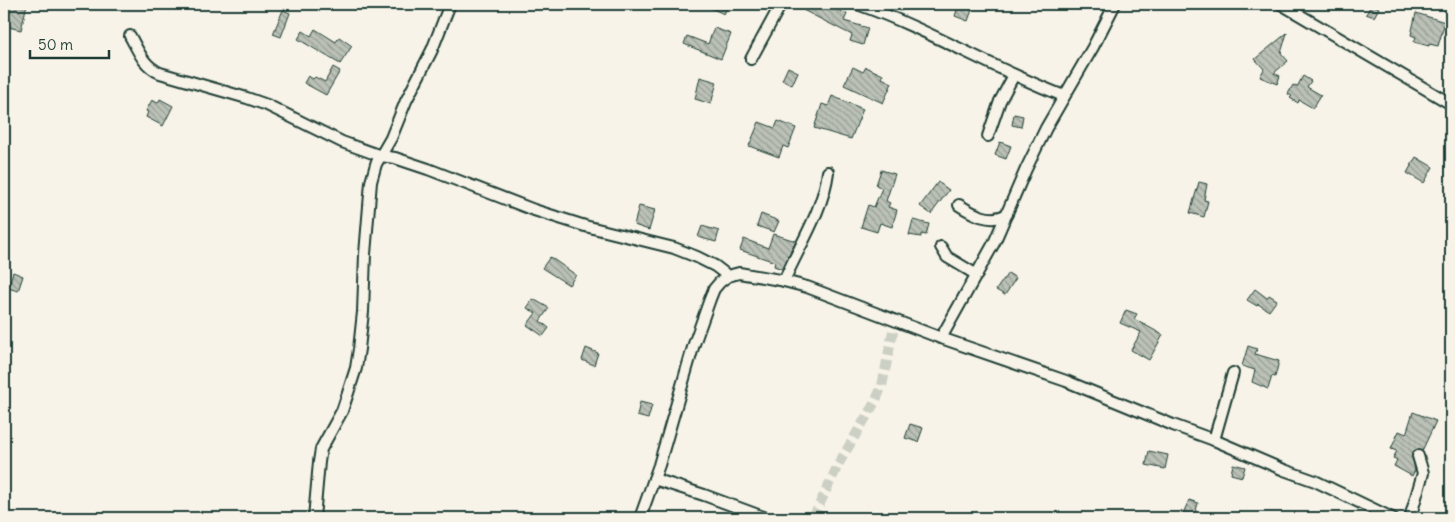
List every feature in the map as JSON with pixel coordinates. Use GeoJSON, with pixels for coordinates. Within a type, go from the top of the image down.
{"type":"FeatureCollection","features":[{"type":"Feature","properties":{"kind":"street"},"geometry":{"type":"LineString","coordinates":[[314,518],[321,449],[342,411],[356,368],[363,312],[364,254],[371,182],[376,164],[432,50],[450,4]]}},
{"type":"Feature","properties":{"kind":"street"},"geometry":{"type":"LineString","coordinates":[[750,59],[781,4]]}},
{"type":"Feature","properties":{"kind":"street"},"geometry":{"type":"LineString","coordinates":[[857,4],[919,28],[1014,75],[1064,96]]}},
{"type":"Feature","properties":{"kind":"street"},"geometry":{"type":"LineString","coordinates":[[941,338],[977,275],[1007,214],[1026,169],[1115,4]]}},
{"type":"Feature","properties":{"kind":"street"},"geometry":{"type":"LineString","coordinates":[[1281,4],[1451,104]]}},
{"type":"Feature","properties":{"kind":"street"},"geometry":{"type":"LineString","coordinates":[[130,36],[143,60],[150,68],[160,73],[247,98],[326,135],[381,156],[395,158],[428,169],[488,193],[585,226],[674,248],[709,263],[728,276]]}},
{"type":"Feature","properties":{"kind":"street"},"geometry":{"type":"LineString","coordinates":[[988,136],[1000,101],[1014,75]]}},
{"type":"Feature","properties":{"kind":"street"},"geometry":{"type":"LineString","coordinates":[[784,281],[822,200],[828,172]]}},
{"type":"Feature","properties":{"kind":"street"},"geometry":{"type":"LineString","coordinates":[[959,205],[973,213],[988,218],[1007,214]]}},
{"type":"Feature","properties":{"kind":"street"},"geometry":{"type":"LineString","coordinates":[[941,247],[948,257],[977,275]]}},
{"type":"Feature","properties":{"kind":"street"},"geometry":{"type":"LineString","coordinates":[[640,518],[654,479],[705,310],[714,289],[728,276],[739,273],[807,287],[941,338],[1066,381],[1315,481],[1392,518]]}},
{"type":"Feature","properties":{"kind":"street"},"geometry":{"type":"LineString","coordinates":[[1214,440],[1233,373]]}},
{"type":"Feature","properties":{"kind":"street"},"geometry":{"type":"LineString","coordinates":[[1410,518],[1423,474],[1418,456]]}},
{"type":"Feature","properties":{"kind":"street"},"geometry":{"type":"LineString","coordinates":[[654,479],[766,518]]}},
{"type":"Feature","properties":{"kind":"building"},"geometry":{"type":"Polygon","coordinates":[[[5,4],[27,4],[21,30],[4,26],[5,4]]]}},
{"type":"Feature","properties":{"kind":"building"},"geometry":{"type":"Polygon","coordinates":[[[702,4],[729,4],[724,14],[702,4]]]}},
{"type":"Feature","properties":{"kind":"building"},"geometry":{"type":"Polygon","coordinates":[[[807,4],[835,4],[833,8],[847,14],[844,21],[868,28],[863,45],[850,41],[852,35],[803,10],[807,4]]]}},
{"type":"Feature","properties":{"kind":"building"},"geometry":{"type":"Polygon","coordinates":[[[959,4],[973,7],[968,21],[955,16],[959,4]]]}},
{"type":"Feature","properties":{"kind":"building"},"geometry":{"type":"Polygon","coordinates":[[[1372,4],[1379,8],[1374,17],[1366,14],[1372,4]]]}},
{"type":"Feature","properties":{"kind":"building"},"geometry":{"type":"Polygon","coordinates":[[[283,10],[290,13],[281,37],[273,34],[283,10]]]}},
{"type":"Feature","properties":{"kind":"building"},"geometry":{"type":"Polygon","coordinates":[[[1416,13],[1445,22],[1438,46],[1414,42],[1416,37],[1411,35],[1416,13]]]}},
{"type":"Feature","properties":{"kind":"building"},"geometry":{"type":"Polygon","coordinates":[[[714,28],[731,34],[721,59],[684,44],[687,36],[708,44],[714,28]]]}},
{"type":"Feature","properties":{"kind":"building"},"geometry":{"type":"Polygon","coordinates":[[[315,29],[336,42],[339,37],[352,46],[340,64],[298,39],[303,31],[311,36],[315,29]]]}},
{"type":"Feature","properties":{"kind":"building"},"geometry":{"type":"Polygon","coordinates":[[[1287,33],[1281,53],[1288,61],[1274,73],[1280,76],[1277,84],[1260,77],[1264,69],[1255,59],[1287,33]]]}},
{"type":"Feature","properties":{"kind":"building"},"geometry":{"type":"Polygon","coordinates":[[[333,67],[340,71],[326,95],[304,83],[308,76],[325,82],[333,67]]]}},
{"type":"Feature","properties":{"kind":"building"},"geometry":{"type":"Polygon","coordinates":[[[788,67],[798,72],[792,85],[782,80],[788,67]]]}},
{"type":"Feature","properties":{"kind":"building"},"geometry":{"type":"Polygon","coordinates":[[[853,67],[863,72],[866,67],[883,75],[882,78],[892,83],[883,103],[844,85],[853,67]]]}},
{"type":"Feature","properties":{"kind":"building"},"geometry":{"type":"Polygon","coordinates":[[[1303,76],[1311,81],[1307,87],[1321,95],[1313,108],[1299,100],[1298,103],[1290,98],[1292,96],[1288,94],[1293,85],[1297,87],[1303,76]]]}},
{"type":"Feature","properties":{"kind":"building"},"geometry":{"type":"Polygon","coordinates":[[[700,77],[717,82],[711,104],[695,99],[700,77]]]}},
{"type":"Feature","properties":{"kind":"building"},"geometry":{"type":"Polygon","coordinates":[[[832,96],[863,109],[851,139],[814,128],[822,104],[828,106],[832,96]]]}},
{"type":"Feature","properties":{"kind":"building"},"geometry":{"type":"Polygon","coordinates":[[[160,99],[173,106],[163,126],[146,117],[148,112],[146,111],[152,100],[158,103],[160,99]]]}},
{"type":"Feature","properties":{"kind":"building"},"geometry":{"type":"Polygon","coordinates":[[[1014,114],[1023,116],[1021,127],[1012,125],[1014,114]]]}},
{"type":"Feature","properties":{"kind":"building"},"geometry":{"type":"Polygon","coordinates":[[[778,121],[796,128],[788,148],[783,146],[779,157],[749,146],[759,122],[775,128],[778,121]]]}},
{"type":"Feature","properties":{"kind":"building"},"geometry":{"type":"Polygon","coordinates":[[[1000,142],[1011,146],[1006,159],[995,155],[1000,142]]]}},
{"type":"Feature","properties":{"kind":"building"},"geometry":{"type":"Polygon","coordinates":[[[1416,157],[1433,167],[1424,183],[1407,173],[1416,157]]]}},
{"type":"Feature","properties":{"kind":"building"},"geometry":{"type":"Polygon","coordinates":[[[881,170],[895,174],[886,201],[890,203],[888,207],[897,210],[892,227],[880,223],[877,232],[861,227],[868,205],[874,207],[882,188],[876,185],[881,170]]]}},
{"type":"Feature","properties":{"kind":"building"},"geometry":{"type":"Polygon","coordinates":[[[938,182],[949,190],[931,214],[920,206],[938,182]]]}},
{"type":"Feature","properties":{"kind":"building"},"geometry":{"type":"Polygon","coordinates":[[[1199,182],[1207,184],[1204,200],[1208,201],[1204,217],[1190,213],[1199,182]]]}},
{"type":"Feature","properties":{"kind":"building"},"geometry":{"type":"Polygon","coordinates":[[[639,206],[655,210],[649,230],[634,225],[639,206]]]}},
{"type":"Feature","properties":{"kind":"building"},"geometry":{"type":"Polygon","coordinates":[[[761,214],[779,221],[774,232],[757,226],[761,214]]]}},
{"type":"Feature","properties":{"kind":"building"},"geometry":{"type":"Polygon","coordinates":[[[913,220],[929,224],[926,235],[921,234],[921,237],[909,235],[913,220]]]}},
{"type":"Feature","properties":{"kind":"building"},"geometry":{"type":"Polygon","coordinates":[[[702,226],[719,231],[716,242],[698,237],[702,226]]]}},
{"type":"Feature","properties":{"kind":"building"},"geometry":{"type":"Polygon","coordinates":[[[773,234],[796,241],[782,269],[774,266],[775,262],[740,250],[744,239],[768,248],[773,234]]]}},
{"type":"Feature","properties":{"kind":"building"},"geometry":{"type":"Polygon","coordinates":[[[550,257],[576,275],[569,285],[542,268],[550,257]]]}},
{"type":"Feature","properties":{"kind":"building"},"geometry":{"type":"Polygon","coordinates":[[[13,272],[23,276],[18,291],[8,288],[13,272]]]}},
{"type":"Feature","properties":{"kind":"building"},"geometry":{"type":"Polygon","coordinates":[[[1008,273],[1016,278],[1005,295],[996,290],[1008,273]]]}},
{"type":"Feature","properties":{"kind":"building"},"geometry":{"type":"Polygon","coordinates":[[[1255,289],[1267,298],[1269,295],[1277,300],[1269,311],[1247,300],[1255,289]]]}},
{"type":"Feature","properties":{"kind":"building"},"geometry":{"type":"Polygon","coordinates":[[[533,299],[549,308],[540,321],[549,328],[543,336],[527,325],[536,313],[527,308],[533,299]]]}},
{"type":"Feature","properties":{"kind":"building"},"geometry":{"type":"Polygon","coordinates":[[[1126,310],[1137,314],[1134,319],[1163,335],[1149,360],[1131,350],[1141,332],[1120,323],[1126,310]]]}},
{"type":"Feature","properties":{"kind":"building"},"geometry":{"type":"Polygon","coordinates":[[[1248,346],[1257,349],[1255,354],[1279,361],[1275,377],[1272,376],[1268,389],[1252,382],[1255,370],[1242,366],[1248,346]]]}},
{"type":"Feature","properties":{"kind":"building"},"geometry":{"type":"Polygon","coordinates":[[[586,348],[598,353],[594,365],[582,360],[586,348]]]}},
{"type":"Feature","properties":{"kind":"building"},"geometry":{"type":"Polygon","coordinates":[[[640,402],[652,405],[648,419],[637,416],[640,402]]]}},
{"type":"Feature","properties":{"kind":"building"},"geometry":{"type":"Polygon","coordinates":[[[1413,412],[1436,421],[1422,451],[1417,449],[1412,454],[1415,470],[1412,476],[1394,466],[1397,460],[1393,458],[1397,451],[1391,449],[1399,431],[1406,434],[1413,412]]]}},
{"type":"Feature","properties":{"kind":"building"},"geometry":{"type":"Polygon","coordinates":[[[910,424],[923,428],[918,442],[905,438],[910,424]]]}},
{"type":"Feature","properties":{"kind":"building"},"geometry":{"type":"Polygon","coordinates":[[[1149,451],[1168,455],[1165,469],[1146,465],[1149,451]]]}},
{"type":"Feature","properties":{"kind":"building"},"geometry":{"type":"Polygon","coordinates":[[[1233,464],[1245,467],[1242,477],[1231,474],[1233,464]]]}},
{"type":"Feature","properties":{"kind":"building"},"geometry":{"type":"Polygon","coordinates":[[[1189,500],[1198,503],[1194,518],[1181,518],[1189,500]]]}},
{"type":"Feature","properties":{"kind":"tunnel"},"geometry":{"type":"LineString","coordinates":[[813,518],[839,463],[875,402],[882,386],[895,321]]}}]}
